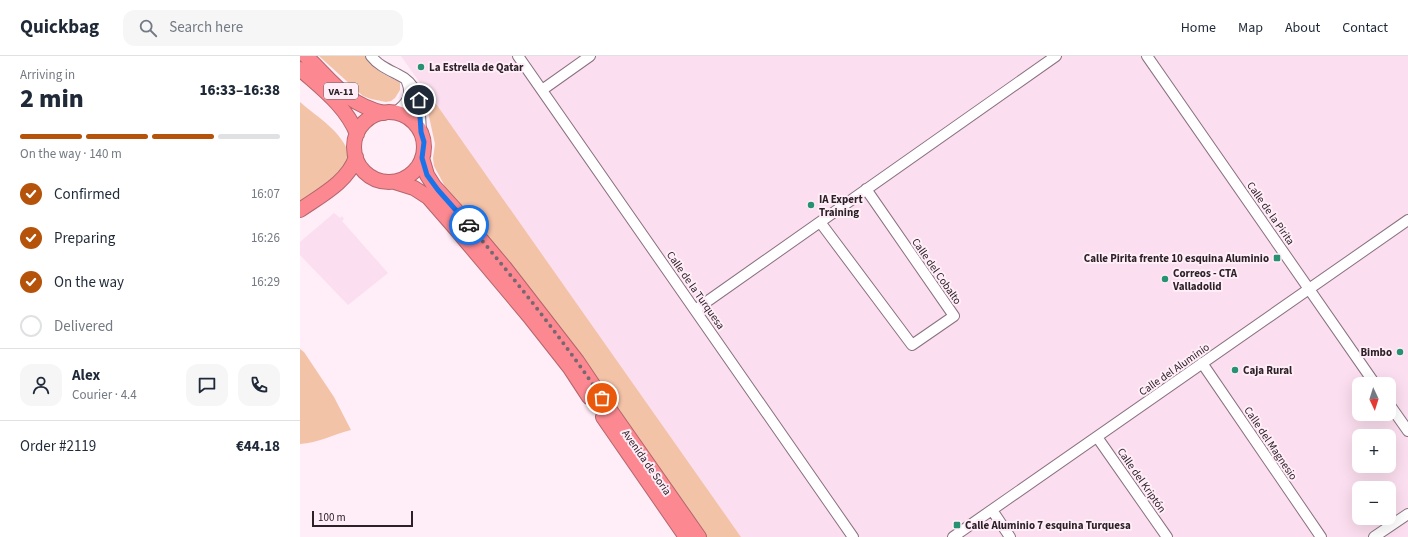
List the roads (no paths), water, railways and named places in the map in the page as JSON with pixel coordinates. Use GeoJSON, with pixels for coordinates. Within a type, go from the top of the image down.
{"type":"FeatureCollection","features":[{"type":"Feature","properties":{"kind":"highway","name":"VA-11"},"geometry":{"type":"LineString","coordinates":[[306,56],[353,101],[369,109],[402,114],[412,120],[421,132]]}},
{"type":"Feature","properties":{"kind":"highway","name":"VA-11"},"geometry":{"type":"LineString","coordinates":[[300,69],[333,99],[351,120],[356,134],[354,147],[356,157]]}},
{"type":"Feature","properties":{"kind":"highway"},"geometry":{"type":"LineString","coordinates":[[300,76],[333,99]]}},
{"type":"Feature","properties":{"kind":"highway"},"geometry":{"type":"LineString","coordinates":[[356,134],[368,119],[375,115],[389,113]]}},
{"type":"Feature","properties":{"kind":"highway"},"geometry":{"type":"LineString","coordinates":[[356,157],[362,169],[375,179],[385,182],[395,182],[410,175],[417,168],[422,158],[424,142],[421,132]]}},
{"type":"Feature","properties":{"kind":"highway"},"geometry":{"type":"LineString","coordinates":[[300,210],[333,187],[350,170],[356,157]]}},
{"type":"Feature","properties":{"kind":"highway","name":"Avenida de Soria"},"geometry":{"type":"LineString","coordinates":[[422,158],[427,175],[434,186],[505,268],[577,361],[699,537]]}},
{"type":"Feature","properties":{"kind":"highway"},"geometry":{"type":"LineString","coordinates":[[333,187],[348,181],[375,179]]}},
{"type":"Feature","properties":{"kind":"highway","name":"Avenida de Soria"},"geometry":{"type":"LineString","coordinates":[[395,182],[414,188],[428,197],[515,299],[570,368],[686,537]]}},
{"type":"Feature","properties":{"kind":"street"},"geometry":{"type":"LineString","coordinates":[[372,56],[382,67],[405,78],[411,84],[417,94],[420,105],[421,132]]}},
{"type":"Feature","properties":{"kind":"street","name":"Calle de la Turquesa"},"geometry":{"type":"LineString","coordinates":[[518,56],[853,537]]}},
{"type":"Feature","properties":{"kind":"street"},"geometry":{"type":"LineString","coordinates":[[542,90],[590,56]]}},
{"type":"Feature","properties":{"kind":"street"},"geometry":{"type":"LineString","coordinates":[[695,310],[1056,56]]}},
{"type":"Feature","properties":{"kind":"street","name":"Calle de la Pirita"},"geometry":{"type":"LineString","coordinates":[[1147,56],[1275,238],[1309,290],[1370,377]]}},
{"type":"Feature","properties":{"kind":"street"},"geometry":{"type":"LineString","coordinates":[[389,113],[402,107],[409,98],[410,92],[405,78]]}},
{"type":"Feature","properties":{"kind":"street","name":"Calle del Cobalto"},"geometry":{"type":"LineString","coordinates":[[820,222],[912,345],[954,316],[866,189]]}},
{"type":"Feature","properties":{"kind":"street","name":"Calle del Aluminio"},"geometry":{"type":"LineString","coordinates":[[953,537],[1408,220]]}},
{"type":"Feature","properties":{"kind":"street","name":"Calle del Magnesio"},"geometry":{"type":"LineString","coordinates":[[1202,363],[1321,537]]}},
{"type":"Feature","properties":{"kind":"street"},"geometry":{"type":"LineString","coordinates":[[1396,414],[1408,431]]}},
{"type":"Feature","properties":{"kind":"street","name":"Calle del Kriptón"},"geometry":{"type":"LineString","coordinates":[[1097,437],[1167,537]]}},
{"type":"Feature","properties":{"kind":"street"},"geometry":{"type":"LineString","coordinates":[[992,510],[1010,537]]}},
{"type":"Feature","properties":{"kind":"street"},"geometry":{"type":"LineString","coordinates":[[1374,537],[1408,514]]}},
{"type":"Feature","properties":{"kind":"place","name":"La Estrella de Qatar"},"geometry":{"type":"Point","coordinates":[421,67]}},
{"type":"Feature","properties":{"kind":"place","name":"IA Expert Training"},"geometry":{"type":"Point","coordinates":[811,205]}},
{"type":"Feature","properties":{"kind":"place","name":"Calle Pirita frente 10 esquina Aluminio"},"geometry":{"type":"Point","coordinates":[1277,258]}},
{"type":"Feature","properties":{"kind":"place","name":"Correos - CTA Valladolid"},"geometry":{"type":"Point","coordinates":[1165,279]}},
{"type":"Feature","properties":{"kind":"place","name":"Bimbo"},"geometry":{"type":"Point","coordinates":[1400,352]}},
{"type":"Feature","properties":{"kind":"place","name":"Caja Rural"},"geometry":{"type":"Point","coordinates":[1235,370]}},
{"type":"Feature","properties":{"kind":"place","name":"Calle Aluminio 7 esquina Turquesa"},"geometry":{"type":"Point","coordinates":[957,525]}}]}
